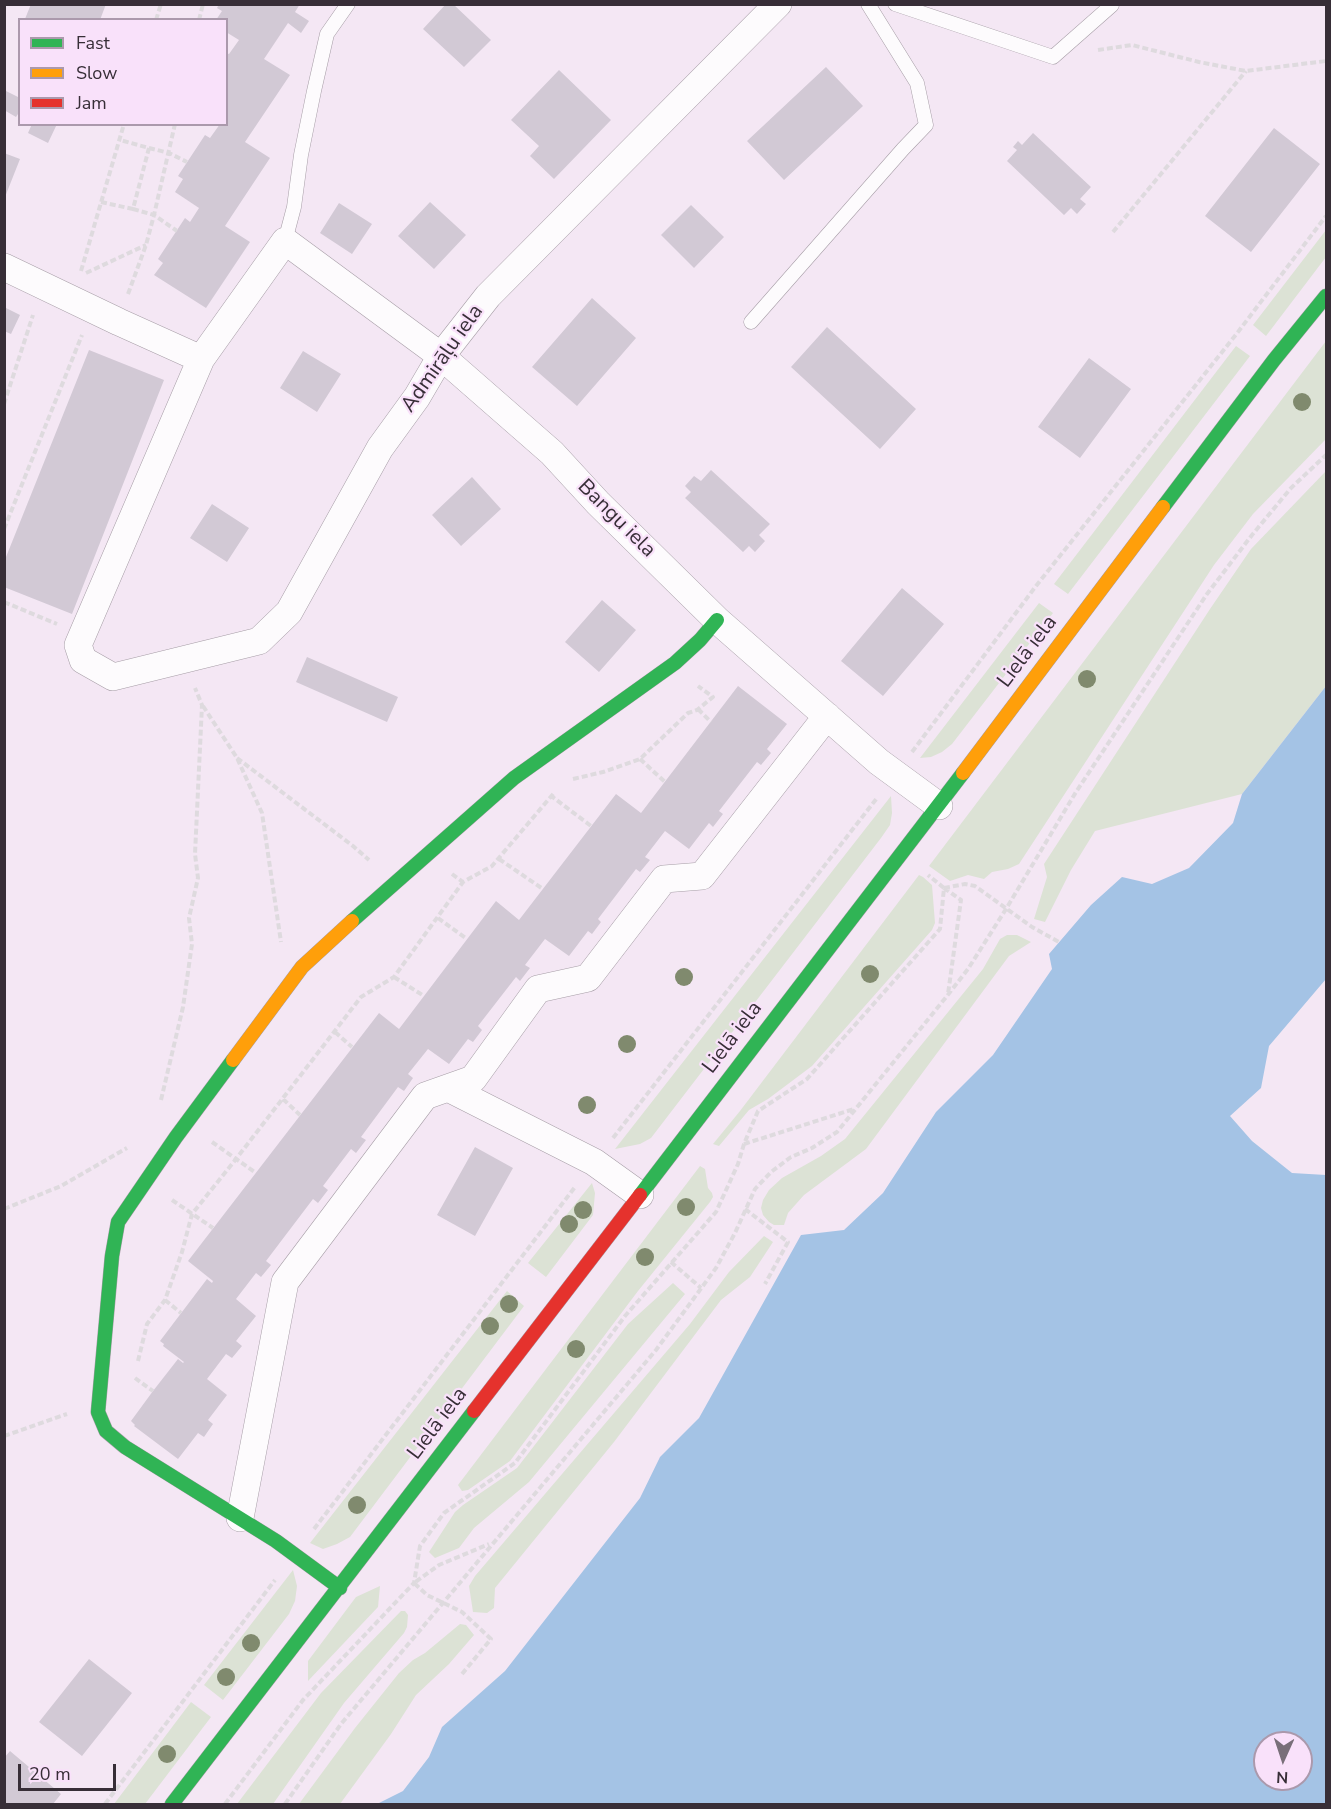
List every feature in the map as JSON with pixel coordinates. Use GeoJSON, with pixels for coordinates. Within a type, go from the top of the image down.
{"type":"FeatureCollection","features":[{"type":"Feature","properties":{"kind":"street","name":"Admirāļu iela"},"geometry":{"type":"LineString","coordinates":[[82,634],[78,645],[82,660],[113,677],[259,641],[289,612],[380,448],[417,397],[441,356],[489,296],[778,4]]}},
{"type":"Feature","properties":{"kind":"street","name":"Bangu iela"},"geometry":{"type":"LineString","coordinates":[[285,241],[441,356],[552,453],[598,503],[717,620],[895,774],[939,806]]}},
{"type":"Feature","properties":{"kind":"street"},"geometry":{"type":"LineString","coordinates":[[82,634],[201,359],[285,241]]}},
{"type":"Feature","properties":{"kind":"street"},"geometry":{"type":"LineString","coordinates":[[4,267],[201,359]]}},
{"type":"Feature","properties":{"kind":"street","name":"Lielā iela"},"geometry":{"type":"LineString","coordinates":[[172,1804],[939,806],[1274,360],[1326,296]]}},
{"type":"Feature","properties":{"kind":"street"},"geometry":{"type":"LineString","coordinates":[[339,1588],[240,1518],[125,1447],[106,1431],[98,1412],[111,1267],[118,1222],[176,1137],[302,968],[394,883],[514,778],[670,667],[700,640],[717,620]]}},
{"type":"Feature","properties":{"kind":"street"},"geometry":{"type":"LineString","coordinates":[[240,1518],[285,1282],[425,1096],[473,1079],[538,988],[588,978],[664,879],[702,876],[827,716]]}},
{"type":"Feature","properties":{"kind":"street"},"geometry":{"type":"LineString","coordinates":[[448,1088],[594,1162],[640,1195]]}},
{"type":"Feature","properties":{"kind":"lane"},"geometry":{"type":"LineString","coordinates":[[285,241],[294,207],[301,155],[327,33],[348,4]]}},
{"type":"Feature","properties":{"kind":"lane"},"geometry":{"type":"LineString","coordinates":[[751,322],[926,125],[917,83],[868,4]]}},
{"type":"Feature","properties":{"kind":"lane"},"geometry":{"type":"LineString","coordinates":[[895,4],[1053,57],[1112,5]]}},
{"type":"Feature","properties":{"kind":"path"},"geometry":{"type":"LineString","coordinates":[[1053,57],[1132,45],[1246,71],[1326,61]]}},
{"type":"Feature","properties":{"kind":"path"},"geometry":{"type":"LineString","coordinates":[[1113,232],[1246,71]]}},
{"type":"Feature","properties":{"kind":"path"},"geometry":{"type":"LineString","coordinates":[[81,271],[124,126]]}},
{"type":"Feature","properties":{"kind":"path"},"geometry":{"type":"LineString","coordinates":[[119,322],[146,245],[175,126]]}},
{"type":"Feature","properties":{"kind":"path"},"geometry":{"type":"LineString","coordinates":[[120,140],[169,153],[187,162]]}},
{"type":"Feature","properties":{"kind":"path"},"geometry":{"type":"LineString","coordinates":[[133,209],[149,148]]}},
{"type":"Feature","properties":{"kind":"path"},"geometry":{"type":"LineString","coordinates":[[101,202],[154,215],[177,231]]}},
{"type":"Feature","properties":{"kind":"path"},"geometry":{"type":"LineString","coordinates":[[105,1804],[594,1162],[895,774],[1036,586],[1238,332],[1326,216]]}},
{"type":"Feature","properties":{"kind":"path"},"geometry":{"type":"LineString","coordinates":[[80,276],[146,245]]}},
{"type":"Feature","properties":{"kind":"path"},"geometry":{"type":"LineString","coordinates":[[4,404],[42,286]]}},
{"type":"Feature","properties":{"kind":"path"},"geometry":{"type":"LineString","coordinates":[[4,529],[92,310]]}},
{"type":"Feature","properties":{"kind":"path"},"geometry":{"type":"LineString","coordinates":[[285,1804],[341,1724],[444,1603],[491,1543],[656,1350],[716,1268],[755,1189],[771,1172],[791,1157],[812,1148],[837,1132],[968,969],[1076,792],[1207,594],[1291,488],[1326,455]]}},
{"type":"Feature","properties":{"kind":"path"},"geometry":{"type":"LineString","coordinates":[[4,602],[82,634]]}},
{"type":"Feature","properties":{"kind":"path"},"geometry":{"type":"LineString","coordinates":[[183,660],[202,705],[237,758],[262,813],[288,987]]}},
{"type":"Feature","properties":{"kind":"path"},"geometry":{"type":"LineString","coordinates":[[563,781],[603,772],[640,759],[688,713],[698,709],[712,697],[670,667]]}},
{"type":"Feature","properties":{"kind":"path"},"geometry":{"type":"LineString","coordinates":[[176,1137],[165,1127],[159,1106],[183,1007],[192,944],[189,918],[198,878],[195,854],[202,705]]}},
{"type":"Feature","properties":{"kind":"path"},"geometry":{"type":"LineString","coordinates":[[698,709],[711,722]]}},
{"type":"Feature","properties":{"kind":"path"},"geometry":{"type":"LineString","coordinates":[[237,758],[353,846],[394,883]]}},
{"type":"Feature","properties":{"kind":"path"},"geometry":{"type":"LineString","coordinates":[[640,759],[665,782]]}},
{"type":"Feature","properties":{"kind":"path"},"geometry":{"type":"LineString","coordinates":[[138,1364],[147,1324],[165,1300],[182,1252],[192,1214],[361,997],[394,977],[464,882],[492,867],[558,788]]}},
{"type":"Feature","properties":{"kind":"path"},"geometry":{"type":"LineString","coordinates":[[552,796],[591,826]]}},
{"type":"Feature","properties":{"kind":"path"},"geometry":{"type":"LineString","coordinates":[[902,853],[961,900],[947,996]]}},
{"type":"Feature","properties":{"kind":"path"},"geometry":{"type":"LineString","coordinates":[[499,859],[543,889]]}},
{"type":"Feature","properties":{"kind":"path"},"geometry":{"type":"LineString","coordinates":[[944,888],[965,884],[975,886],[1032,927],[1059,942]]}},
{"type":"Feature","properties":{"kind":"path"},"geometry":{"type":"LineString","coordinates":[[414,1583],[420,1546],[444,1513],[514,1463],[625,1316],[716,1212],[738,1164],[758,1111],[807,1079],[940,928],[944,888]]}},
{"type":"Feature","properties":{"kind":"path"},"geometry":{"type":"LineString","coordinates":[[438,918],[467,939]]}},
{"type":"Feature","properties":{"kind":"path"},"geometry":{"type":"LineString","coordinates":[[394,977],[424,996]]}},
{"type":"Feature","properties":{"kind":"path"},"geometry":{"type":"LineString","coordinates":[[334,1032],[352,1047]]}},
{"type":"Feature","properties":{"kind":"path"},"geometry":{"type":"LineString","coordinates":[[283,1099],[300,1115]]}},
{"type":"Feature","properties":{"kind":"path"},"geometry":{"type":"LineString","coordinates":[[744,1144],[855,1109]]}},
{"type":"Feature","properties":{"kind":"path"},"geometry":{"type":"LineString","coordinates":[[4,1209],[61,1186],[134,1144]]}},
{"type":"Feature","properties":{"kind":"path"},"geometry":{"type":"LineString","coordinates":[[236,1159],[256,1173]]}},
{"type":"Feature","properties":{"kind":"path"},"geometry":{"type":"LineString","coordinates":[[745,1209],[788,1242],[765,1284]]}},
{"type":"Feature","properties":{"kind":"path"},"geometry":{"type":"LineString","coordinates":[[192,1214],[213,1228]]}},
{"type":"Feature","properties":{"kind":"path"},"geometry":{"type":"LineString","coordinates":[[671,1262],[701,1288]]}},
{"type":"Feature","properties":{"kind":"path"},"geometry":{"type":"LineString","coordinates":[[165,1300],[181,1313]]}},
{"type":"Feature","properties":{"kind":"path"},"geometry":{"type":"LineString","coordinates":[[129,1387],[134,1376],[153,1391]]}},
{"type":"Feature","properties":{"kind":"path"},"geometry":{"type":"LineString","coordinates":[[4,1436],[99,1402]]}},
{"type":"Feature","properties":{"kind":"path"},"geometry":{"type":"LineString","coordinates":[[225,1804],[303,1700],[414,1583],[439,1565],[491,1543]]}},
{"type":"Feature","properties":{"kind":"path"},"geometry":{"type":"LineString","coordinates":[[414,1583],[427,1595],[462,1612],[491,1638],[462,1674]]}},
{"type":"Feature","properties":{"kind":"shaded area"},"geometry":{"type":"Polygon","coordinates":[[[1326,230],[1326,257],[1266,336],[1253,325],[1326,230]]]}},
{"type":"Feature","properties":{"kind":"shaded area"},"geometry":{"type":"Polygon","coordinates":[[[1326,341],[1326,439],[1253,514],[1214,565],[1019,864],[992,872],[984,879],[968,875],[950,881],[929,866],[1326,341]]]}},
{"type":"Feature","properties":{"kind":"shaded area"},"geometry":{"type":"Polygon","coordinates":[[[1236,346],[1250,356],[1068,594],[1054,584],[1236,346]]]}},
{"type":"Feature","properties":{"kind":"shaded area"},"geometry":{"type":"Polygon","coordinates":[[[1326,471],[1326,686],[1242,794],[1095,831],[1071,870],[1045,922],[1034,919],[1047,877],[1044,864],[1210,609],[1251,549],[1326,471]]]}},
{"type":"Feature","properties":{"kind":"shaded area"},"geometry":{"type":"Polygon","coordinates":[[[1039,603],[1053,613],[952,744],[931,757],[920,758],[1039,603]]]}},
{"type":"Feature","properties":{"kind":"shaded area"},"geometry":{"type":"Polygon","coordinates":[[[891,796],[890,825],[881,838],[651,1138],[640,1144],[615,1149],[891,796]]]}},
{"type":"Feature","properties":{"kind":"shaded area"},"geometry":{"type":"Polygon","coordinates":[[[919,875],[932,885],[935,923],[932,930],[812,1066],[768,1099],[749,1110],[719,1146],[713,1144],[740,1111],[919,875]]]}},
{"type":"Feature","properties":{"kind":"shaded area"},"geometry":{"type":"Polygon","coordinates":[[[1007,935],[1017,935],[1031,942],[1009,956],[866,1149],[804,1195],[788,1213],[784,1225],[774,1225],[769,1222],[761,1208],[769,1190],[782,1178],[821,1156],[845,1139],[983,969],[1000,939],[1007,935]]]}},
{"type":"Feature","properties":{"kind":"shaded area"},"geometry":{"type":"Polygon","coordinates":[[[700,1166],[705,1169],[708,1188],[712,1193],[713,1197],[710,1202],[638,1291],[510,1461],[468,1490],[462,1491],[458,1485],[700,1166]]]}},
{"type":"Feature","properties":{"kind":"shaded area"},"geometry":{"type":"Polygon","coordinates":[[[592,1183],[595,1193],[593,1215],[546,1277],[528,1263],[592,1183]]]}},
{"type":"Feature","properties":{"kind":"shaded area"},"geometry":{"type":"Polygon","coordinates":[[[764,1236],[773,1242],[750,1277],[721,1300],[614,1442],[495,1588],[494,1608],[487,1613],[473,1612],[469,1586],[475,1576],[690,1324],[729,1272],[764,1236]]]}},
{"type":"Feature","properties":{"kind":"shaded area"},"geometry":{"type":"Polygon","coordinates":[[[673,1283],[685,1294],[529,1482],[474,1528],[459,1548],[435,1558],[429,1552],[455,1512],[517,1468],[628,1324],[673,1283]]]}},
{"type":"Feature","properties":{"kind":"shaded area"},"geometry":{"type":"Polygon","coordinates":[[[507,1291],[524,1306],[350,1537],[323,1549],[310,1543],[507,1291]]]}},
{"type":"Feature","properties":{"kind":"shaded area"},"geometry":{"type":"Polygon","coordinates":[[[293,1570],[297,1586],[295,1601],[289,1614],[223,1700],[204,1685],[293,1570]]]}},
{"type":"Feature","properties":{"kind":"shaded area"},"geometry":{"type":"Polygon","coordinates":[[[380,1586],[378,1607],[308,1681],[308,1661],[356,1597],[380,1586]]]}},
{"type":"Feature","properties":{"kind":"shaded area"},"geometry":{"type":"Polygon","coordinates":[[[401,1611],[405,1611],[408,1615],[404,1633],[344,1703],[273,1804],[237,1804],[321,1693],[401,1611]]]}},
{"type":"Feature","properties":{"kind":"shaded area"},"geometry":{"type":"Polygon","coordinates":[[[460,1624],[466,1625],[474,1635],[449,1664],[416,1695],[340,1804],[299,1804],[399,1673],[460,1624]]]}},
{"type":"Feature","properties":{"kind":"shaded area"},"geometry":{"type":"Polygon","coordinates":[[[191,1702],[211,1717],[145,1804],[114,1804],[191,1702]]]}},
{"type":"Feature","properties":{"kind":"water"},"geometry":{"type":"Polygon","coordinates":[[[1326,686],[1326,979],[1269,1046],[1261,1088],[1230,1116],[1252,1141],[1292,1173],[1326,1175],[1326,1804],[377,1804],[403,1791],[429,1757],[442,1727],[505,1671],[640,1498],[660,1457],[699,1418],[801,1235],[844,1230],[883,1193],[936,1112],[993,1055],[1052,969],[1049,954],[1091,905],[1122,877],[1152,884],[1189,868],[1233,823],[1242,794],[1326,686]]]}},
{"type":"Feature","properties":{"kind":"building"},"geometry":{"type":"Polygon","coordinates":[[[31,4],[106,4],[101,18],[25,18],[31,4]]]}},
{"type":"Feature","properties":{"kind":"building"},"geometry":{"type":"Polygon","coordinates":[[[219,4],[300,4],[295,12],[309,21],[301,33],[288,23],[264,59],[290,75],[245,142],[270,158],[225,226],[250,242],[206,308],[154,275],[163,263],[158,259],[185,218],[190,222],[199,208],[175,192],[183,179],[178,176],[205,135],[210,138],[219,126],[228,126],[228,54],[239,40],[228,33],[228,18],[217,18],[222,11],[217,8],[219,4]]]}},
{"type":"Feature","properties":{"kind":"building"},"geometry":{"type":"Polygon","coordinates":[[[446,4],[453,4],[491,40],[464,67],[423,29],[446,4]]]}},
{"type":"Feature","properties":{"kind":"building"},"geometry":{"type":"Polygon","coordinates":[[[826,67],[863,106],[784,180],[747,141],[826,67]]]}},
{"type":"Feature","properties":{"kind":"building"},"geometry":{"type":"Polygon","coordinates":[[[559,70],[611,120],[554,179],[530,156],[539,146],[511,120],[559,70]]]}},
{"type":"Feature","properties":{"kind":"building"},"geometry":{"type":"Polygon","coordinates":[[[4,90],[18,97],[18,114],[16,117],[4,110],[4,90]]]}},
{"type":"Feature","properties":{"kind":"building"},"geometry":{"type":"Polygon","coordinates":[[[31,126],[56,126],[48,143],[28,133],[31,126]]]}},
{"type":"Feature","properties":{"kind":"building"},"geometry":{"type":"Polygon","coordinates":[[[1274,128],[1320,164],[1251,252],[1205,216],[1274,128]]]}},
{"type":"Feature","properties":{"kind":"building"},"geometry":{"type":"Polygon","coordinates":[[[1033,133],[1091,187],[1080,199],[1086,204],[1077,214],[1071,208],[1064,215],[1007,161],[1017,150],[1013,147],[1018,141],[1022,145],[1033,133]]]}},
{"type":"Feature","properties":{"kind":"building"},"geometry":{"type":"Polygon","coordinates":[[[4,153],[20,159],[5,197],[4,197],[4,153]]]}},
{"type":"Feature","properties":{"kind":"building"},"geometry":{"type":"Polygon","coordinates":[[[430,202],[466,235],[434,269],[398,236],[430,202]]]}},
{"type":"Feature","properties":{"kind":"building"},"geometry":{"type":"Polygon","coordinates":[[[339,203],[372,224],[352,254],[320,233],[339,203]]]}},
{"type":"Feature","properties":{"kind":"building"},"geometry":{"type":"Polygon","coordinates":[[[691,205],[724,237],[694,268],[661,235],[691,205]]]}},
{"type":"Feature","properties":{"kind":"building"},"geometry":{"type":"Polygon","coordinates":[[[592,298],[636,338],[577,406],[532,367],[592,298]]]}},
{"type":"Feature","properties":{"kind":"building"},"geometry":{"type":"Polygon","coordinates":[[[4,307],[20,315],[11,334],[4,331],[4,307]]]}},
{"type":"Feature","properties":{"kind":"building"},"geometry":{"type":"Polygon","coordinates":[[[827,327],[916,409],[880,449],[791,367],[827,327]]]}},
{"type":"Feature","properties":{"kind":"building"},"geometry":{"type":"Polygon","coordinates":[[[89,350],[164,380],[72,614],[4,587],[4,562],[89,350]]]}},
{"type":"Feature","properties":{"kind":"building"},"geometry":{"type":"Polygon","coordinates":[[[303,351],[341,374],[317,412],[280,388],[303,351]]]}},
{"type":"Feature","properties":{"kind":"building"},"geometry":{"type":"Polygon","coordinates":[[[1089,358],[1131,389],[1080,458],[1038,427],[1089,358]]]}},
{"type":"Feature","properties":{"kind":"building"},"geometry":{"type":"Polygon","coordinates":[[[711,470],[770,524],[759,535],[765,541],[755,552],[749,546],[743,552],[685,498],[691,492],[685,486],[694,476],[701,481],[711,470]]]}},
{"type":"Feature","properties":{"kind":"building"},"geometry":{"type":"Polygon","coordinates":[[[472,477],[501,509],[461,546],[432,515],[472,477]]]}},
{"type":"Feature","properties":{"kind":"building"},"geometry":{"type":"Polygon","coordinates":[[[212,504],[249,528],[227,562],[190,538],[212,504]]]}},
{"type":"Feature","properties":{"kind":"building"},"geometry":{"type":"Polygon","coordinates":[[[902,588],[944,624],[883,696],[841,661],[902,588]]]}},
{"type":"Feature","properties":{"kind":"building"},"geometry":{"type":"Polygon","coordinates":[[[602,600],[636,630],[599,672],[565,642],[602,600]]]}},
{"type":"Feature","properties":{"kind":"building"},"geometry":{"type":"Polygon","coordinates":[[[307,657],[398,697],[387,722],[296,682],[307,657]]]}},
{"type":"Feature","properties":{"kind":"building"},"geometry":{"type":"Polygon","coordinates":[[[738,686],[787,724],[767,749],[771,753],[761,765],[757,762],[719,811],[723,814],[713,827],[709,823],[689,849],[665,831],[645,857],[650,860],[640,872],[636,869],[598,919],[601,922],[592,934],[588,931],[569,956],[545,939],[525,965],[530,968],[520,981],[516,977],[478,1026],[482,1030],[473,1042],[468,1039],[449,1064],[428,1049],[408,1074],[413,1078],[404,1091],[398,1087],[361,1137],[366,1140],[356,1153],[351,1149],[323,1186],[328,1190],[318,1203],[313,1199],[266,1261],[271,1265],[261,1277],[256,1273],[236,1299],[256,1316],[236,1341],[242,1346],[232,1358],[226,1354],[207,1379],[227,1395],[208,1420],[213,1424],[204,1437],[198,1433],[178,1459],[134,1426],[131,1421],[178,1359],[184,1362],[160,1341],[207,1279],[212,1283],[213,1281],[188,1261],[379,1013],[399,1029],[496,901],[519,920],[616,794],[641,813],[738,686]]]}},
{"type":"Feature","properties":{"kind":"building"},"geometry":{"type":"Polygon","coordinates":[[[475,1147],[513,1168],[475,1236],[437,1215],[475,1147]]]}},
{"type":"Feature","properties":{"kind":"building"},"geometry":{"type":"Polygon","coordinates":[[[89,1659],[132,1693],[82,1756],[39,1722],[89,1659]]]}},
{"type":"Feature","properties":{"kind":"building"},"geometry":{"type":"Polygon","coordinates":[[[10,1751],[61,1794],[53,1804],[4,1804],[4,1758],[10,1751]]]}},
{"type":"Feature","properties":{"kind":"traffic: fast"},"geometry":{"type":"LineString","coordinates":[[1163,507],[1274,360],[1326,296]]}},
{"type":"Feature","properties":{"kind":"traffic: fast"},"geometry":{"type":"LineString","coordinates":[[352,921],[514,778],[675,663],[700,640],[717,620]]}},
{"type":"Feature","properties":{"kind":"traffic: fast"},"geometry":{"type":"LineString","coordinates":[[640,1195],[963,773]]}},
{"type":"Feature","properties":{"kind":"traffic: fast"},"geometry":{"type":"LineString","coordinates":[[233,1060],[176,1137],[118,1222],[112,1256],[98,1412],[106,1431],[125,1447],[276,1541],[340,1588]]}},
{"type":"Feature","properties":{"kind":"traffic: fast"},"geometry":{"type":"LineString","coordinates":[[172,1804],[474,1411]]}},
{"type":"Feature","properties":{"kind":"traffic: slow"},"geometry":{"type":"LineString","coordinates":[[963,773],[1163,507]]}},
{"type":"Feature","properties":{"kind":"traffic: slow"},"geometry":{"type":"LineString","coordinates":[[233,1060],[302,967],[352,921]]}},
{"type":"Feature","properties":{"kind":"traffic: jam"},"geometry":{"type":"LineString","coordinates":[[474,1411],[640,1195]]}}]}
